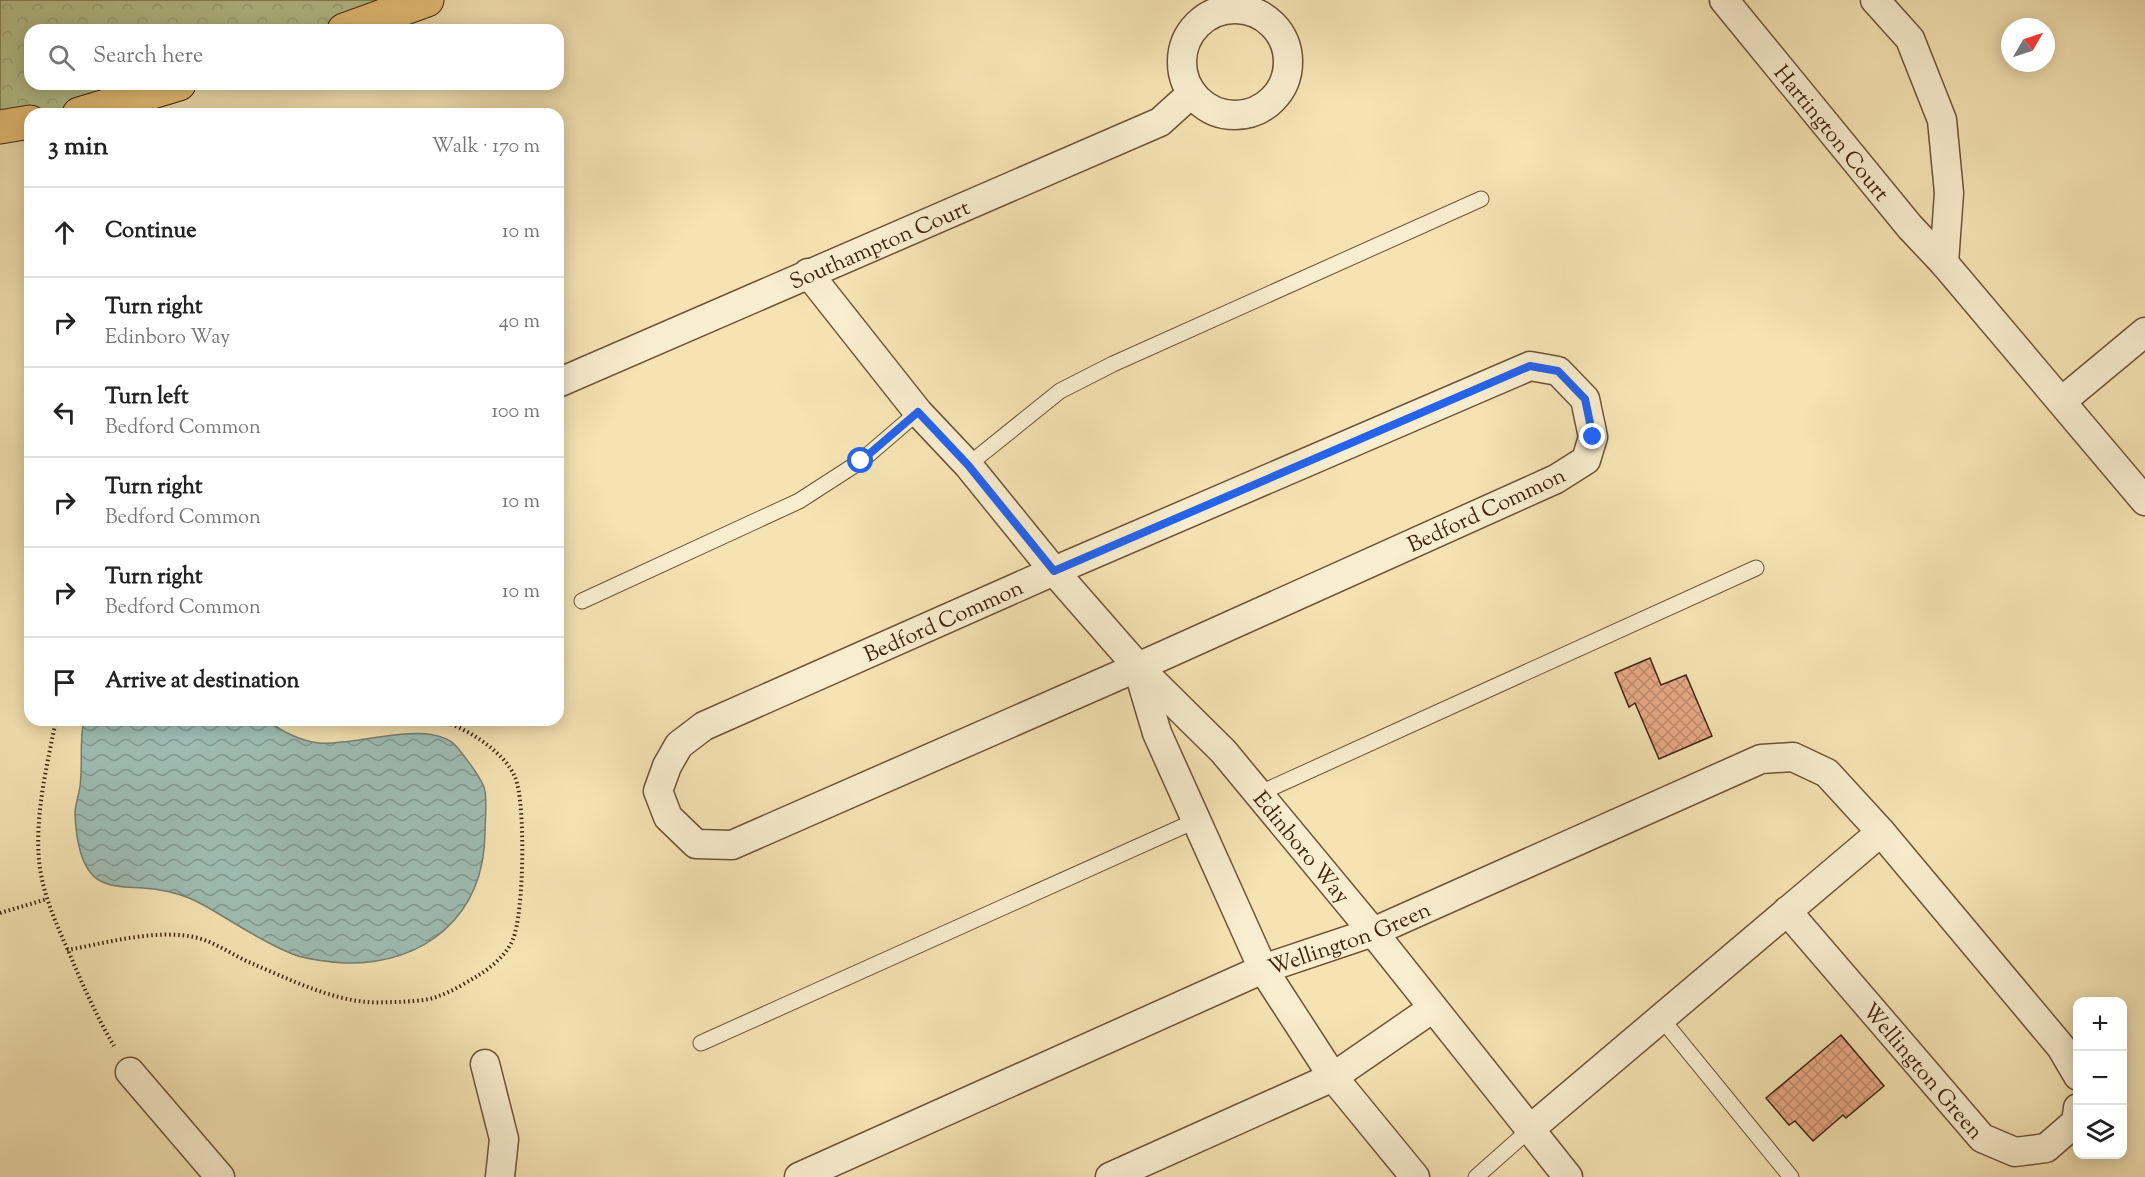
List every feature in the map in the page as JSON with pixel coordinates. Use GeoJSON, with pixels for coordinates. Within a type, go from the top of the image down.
{"type":"FeatureCollection","features":[{"type":"Feature","properties":{"kind":"main road"},"geometry":{"type":"LineString","coordinates":[[361,24],[427,0]]}},
{"type":"Feature","properties":{"kind":"main road"},"geometry":{"type":"LineString","coordinates":[[99,108],[159,90]]}},
{"type":"Feature","properties":{"kind":"main road"},"geometry":{"type":"LineString","coordinates":[[0,127],[24,123]]}},
{"type":"Feature","properties":{"kind":"street","name":"Hartington Court"},"geometry":{"type":"LineString","coordinates":[[1724,0],[1910,227],[1944,262],[2145,501]]}},
{"type":"Feature","properties":{"kind":"street"},"geometry":{"type":"LineString","coordinates":[[1875,0],[1910,39],[1942,120],[1949,193],[1944,262]]}},
{"type":"Feature","properties":{"kind":"street","name":"Southampton Court"},"geometry":{"type":"LineString","coordinates":[[564,379],[1160,122],[1192,93]]}},
{"type":"Feature","properties":{"kind":"street","name":"Edinboro Way"},"geometry":{"type":"LineString","coordinates":[[808,273],[918,412],[968,465],[1054,571],[1138,667],[1223,752],[1373,932],[1568,1177]]}},
{"type":"Feature","properties":{"kind":"street"},"geometry":{"type":"LineString","coordinates":[[2062,401],[2145,332]]}},
{"type":"Feature","properties":{"kind":"street","name":"Bedford Common"},"geometry":{"type":"LineString","coordinates":[[1530,366],[1558,371],[1585,399],[1593,437],[1586,460],[1557,479],[1138,667],[732,845],[696,844],[668,817],[658,791],[667,766],[679,745],[704,726],[1054,571],[1530,366]]}},
{"type":"Feature","properties":{"kind":"street","name":"Edinboro Way"},"geometry":{"type":"LineString","coordinates":[[1138,667],[1157,733],[1263,969],[1333,1077],[1415,1177]]}},
{"type":"Feature","properties":{"kind":"street","name":"Wellington Green"},"geometry":{"type":"LineString","coordinates":[[799,1177],[1263,969],[1373,932],[1761,759],[1793,757],[1827,773],[1881,832],[2061,1047],[2073,1067]]}},
{"type":"Feature","properties":{"kind":"street"},"geometry":{"type":"LineString","coordinates":[[1529,1130],[1881,832]]}},
{"type":"Feature","properties":{"kind":"street","name":"Wellington Green"},"geometry":{"type":"LineString","coordinates":[[1786,911],[1982,1138],[2015,1152],[2046,1148],[2073,1125]]}},
{"type":"Feature","properties":{"kind":"street"},"geometry":{"type":"LineString","coordinates":[[1110,1177],[1333,1077],[1433,1008]]}},
{"type":"Feature","properties":{"kind":"street"},"geometry":{"type":"LineString","coordinates":[[485,1064],[504,1139],[500,1177]]}},
{"type":"Feature","properties":{"kind":"street"},"geometry":{"type":"LineString","coordinates":[[130,1072],[220,1177]]}},
{"type":"Feature","properties":{"kind":"lane"},"geometry":{"type":"LineString","coordinates":[[968,465],[1060,391],[1113,364],[1481,199]]}},
{"type":"Feature","properties":{"kind":"lane"},"geometry":{"type":"LineString","coordinates":[[582,601],[799,501],[861,461],[918,412]]}},
{"type":"Feature","properties":{"kind":"lane"},"geometry":{"type":"LineString","coordinates":[[1258,794],[1756,568]]}},
{"type":"Feature","properties":{"kind":"lane"},"geometry":{"type":"LineString","coordinates":[[701,1043],[1195,821]]}},
{"type":"Feature","properties":{"kind":"lane"},"geometry":{"type":"LineString","coordinates":[[1661,1018],[1791,1177]]}},
{"type":"Feature","properties":{"kind":"lane"},"geometry":{"type":"LineString","coordinates":[[1476,1177],[1529,1130]]}},
{"type":"Feature","properties":{"kind":"path"},"geometry":{"type":"LineString","coordinates":[[55,726],[40,819],[39,860],[46,899],[104,1029],[130,1072]]}},
{"type":"Feature","properties":{"kind":"path"},"geometry":{"type":"LineString","coordinates":[[67,950],[147,936],[190,936],[203,939],[250,963],[331,996],[367,1002],[411,1001],[439,997],[481,974],[501,957],[513,940],[521,907],[521,807],[515,777],[502,756],[490,746],[450,726]]}},
{"type":"Feature","properties":{"kind":"path"},"geometry":{"type":"LineString","coordinates":[[0,913],[46,899]]}},
{"type":"Feature","properties":{"kind":"green space"},"geometry":{"type":"Polygon","coordinates":[[[0,0],[427,0],[361,24],[24,24],[24,90],[159,90],[99,108],[24,108],[24,117],[0,127],[0,0]]]}},
{"type":"Feature","properties":{"kind":"water"},"geometry":{"type":"Polygon","coordinates":[[[83,726],[276,726],[292,735],[319,743],[411,734],[430,734],[445,738],[457,747],[469,762],[481,780],[485,791],[482,862],[474,889],[461,911],[444,930],[424,945],[400,955],[373,961],[344,963],[295,955],[258,937],[200,903],[172,892],[149,888],[119,887],[105,883],[90,872],[78,844],[75,810],[81,778],[83,726]]]}},
{"type":"Feature","properties":{"kind":"building"},"geometry":{"type":"Polygon","coordinates":[[[1650,658],[1661,685],[1686,675],[1712,736],[1659,759],[1635,703],[1629,707],[1615,673],[1650,658]]]}},
{"type":"Feature","properties":{"kind":"building"},"geometry":{"type":"Polygon","coordinates":[[[1841,1035],[1884,1086],[1846,1118],[1843,1115],[1813,1141],[1795,1121],[1789,1125],[1766,1098],[1841,1035]]]}},
{"type":"Feature","properties":{"kind":"route"},"geometry":{"type":"LineString","coordinates":[[861,461],[918,412],[968,465],[1054,571],[1530,366],[1558,371],[1585,399],[1593,437]]}}]}
